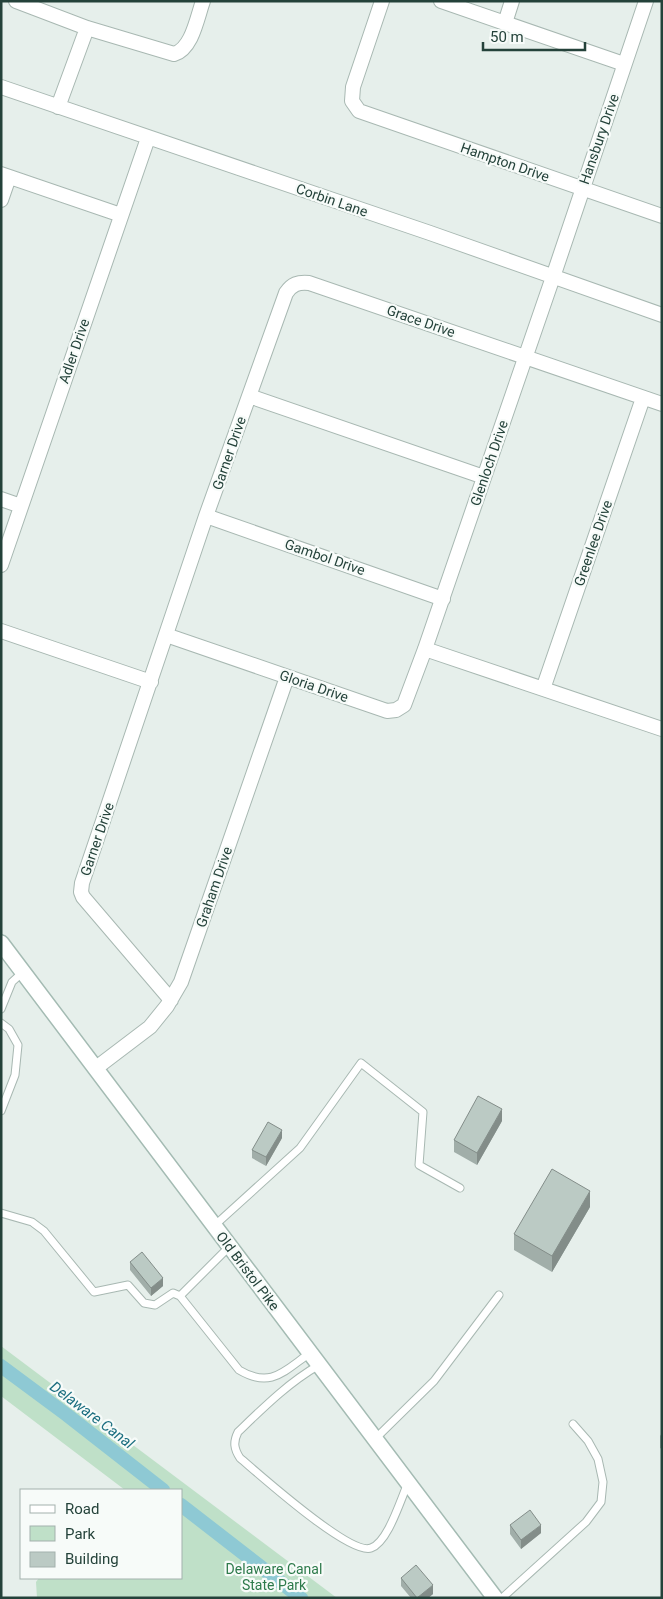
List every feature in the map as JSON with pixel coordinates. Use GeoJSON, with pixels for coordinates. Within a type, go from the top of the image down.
{"type":"FeatureCollection","features":[{"type":"Feature","properties":{"kind":"main road","name":"Old Bristol Pike"},"geometry":{"type":"LineString","coordinates":[[1,943],[496,1598]]}},
{"type":"Feature","properties":{"kind":"street"},"geometry":{"type":"LineString","coordinates":[[16,1],[87,28],[174,54],[180,52],[187,45],[203,1]]}},
{"type":"Feature","properties":{"kind":"street","name":"Hampton Drive"},"geometry":{"type":"LineString","coordinates":[[382,1],[353,87],[352,101],[360,111],[662,216]]}},
{"type":"Feature","properties":{"kind":"street"},"geometry":{"type":"LineString","coordinates":[[441,1],[624,64]]}},
{"type":"Feature","properties":{"kind":"street"},"geometry":{"type":"LineString","coordinates":[[505,23],[512,1]]}},
{"type":"Feature","properties":{"kind":"street","name":"Hansbury Drive"},"geometry":{"type":"LineString","coordinates":[[553,277],[646,1]]}},
{"type":"Feature","properties":{"kind":"street"},"geometry":{"type":"LineString","coordinates":[[58,107],[87,28]]}},
{"type":"Feature","properties":{"kind":"street","name":"Corbin Lane"},"geometry":{"type":"LineString","coordinates":[[1,87],[662,315]]}},
{"type":"Feature","properties":{"kind":"street","name":"Adler Drive"},"geometry":{"type":"LineString","coordinates":[[1,565],[148,138]]}},
{"type":"Feature","properties":{"kind":"street"},"geometry":{"type":"LineString","coordinates":[[1,200],[5,175],[121,215]]}},
{"type":"Feature","properties":{"kind":"street","name":"Glenloch Drive"},"geometry":{"type":"LineString","coordinates":[[425,649],[553,277]]}},
{"type":"Feature","properties":{"kind":"street","name":"Grace Drive"},"geometry":{"type":"LineString","coordinates":[[249,396],[286,293],[291,287],[302,282],[662,404]]}},
{"type":"Feature","properties":{"kind":"street"},"geometry":{"type":"LineString","coordinates":[[249,396],[484,477]]}},
{"type":"Feature","properties":{"kind":"street","name":"Garner Drive"},"geometry":{"type":"LineString","coordinates":[[171,1000],[83,897],[81,892],[82,883],[206,516],[249,396]]}},
{"type":"Feature","properties":{"kind":"street","name":"Greenlee Drive"},"geometry":{"type":"LineString","coordinates":[[543,689],[643,398]]}},
{"type":"Feature","properties":{"kind":"street"},"geometry":{"type":"LineString","coordinates":[[1,499],[21,506]]}},
{"type":"Feature","properties":{"kind":"street","name":"Gambol Drive"},"geometry":{"type":"LineString","coordinates":[[206,516],[443,598]]}},
{"type":"Feature","properties":{"kind":"street"},"geometry":{"type":"LineString","coordinates":[[1,631],[151,682]]}},
{"type":"Feature","properties":{"kind":"street","name":"Gloria Drive"},"geometry":{"type":"LineString","coordinates":[[166,635],[387,711],[401,708],[406,701],[425,649]]}},
{"type":"Feature","properties":{"kind":"street"},"geometry":{"type":"LineString","coordinates":[[425,649],[661,726]]}},
{"type":"Feature","properties":{"kind":"street","name":"Graham Drive"},"geometry":{"type":"LineString","coordinates":[[96,1068],[150,1027],[171,1000],[181,982],[287,677]]}},
{"type":"Feature","properties":{"kind":"lane"},"geometry":{"type":"LineString","coordinates":[[1,1010],[12,982],[23,972]]}},
{"type":"Feature","properties":{"kind":"lane"},"geometry":{"type":"LineString","coordinates":[[1,1023],[9,1029],[18,1045],[15,1075],[1,1111]]}},
{"type":"Feature","properties":{"kind":"lane"},"geometry":{"type":"LineString","coordinates":[[214,1226],[300,1148],[361,1063],[423,1112],[419,1165],[460,1188]]}},
{"type":"Feature","properties":{"kind":"lane"},"geometry":{"type":"LineString","coordinates":[[1,1213],[32,1222],[44,1231],[94,1292],[128,1285],[144,1303],[155,1305],[173,1293],[180,1296],[239,1370],[250,1376],[266,1380],[280,1374],[310,1352]]}},
{"type":"Feature","properties":{"kind":"lane"},"geometry":{"type":"LineString","coordinates":[[180,1296],[229,1246]]}},
{"type":"Feature","properties":{"kind":"lane"},"geometry":{"type":"LineString","coordinates":[[375,1439],[434,1381],[499,1295]]}},
{"type":"Feature","properties":{"kind":"lane"},"geometry":{"type":"LineString","coordinates":[[320,1365],[283,1390],[238,1432],[234,1446],[240,1458],[324,1526],[361,1549],[370,1549],[381,1542],[408,1483]]}},
{"type":"Feature","properties":{"kind":"lane"},"geometry":{"type":"LineString","coordinates":[[502,1598],[586,1522],[601,1502],[604,1482],[598,1460],[588,1441],[573,1424]]}},
{"type":"Feature","properties":{"kind":"green space","name":"Delaware Canal State Park"},"geometry":{"type":"Polygon","coordinates":[[[1,1346],[337,1598],[37,1598],[36,1582],[38,1579],[182,1579],[182,1489],[124,1489],[1,1396],[1,1346]]]}},
{"type":"Feature","properties":{"kind":"building"},"geometry":{"type":"Polygon","coordinates":[[[478,1096],[502,1109],[477,1153],[454,1140],[478,1096]]]}},
{"type":"Feature","properties":{"kind":"building"},"geometry":{"type":"Polygon","coordinates":[[[268,1122],[282,1130],[266,1157],[252,1150],[268,1122]]]}},
{"type":"Feature","properties":{"kind":"building"},"geometry":{"type":"Polygon","coordinates":[[[552,1169],[590,1191],[552,1256],[514,1234],[552,1169]]]}},
{"type":"Feature","properties":{"kind":"building"},"geometry":{"type":"Polygon","coordinates":[[[142,1252],[163,1278],[151,1288],[130,1262],[142,1252]]]}},
{"type":"Feature","properties":{"kind":"building"},"geometry":{"type":"Polygon","coordinates":[[[530,1510],[541,1525],[521,1540],[510,1525],[530,1510]]]}},
{"type":"Feature","properties":{"kind":"building"},"geometry":{"type":"Polygon","coordinates":[[[416,1565],[433,1585],[417,1598],[401,1578],[416,1565]]]}},
{"type":"Feature","properties":{"kind":"waterway","name":"Delaware Canal"},"geometry":{"type":"LineString","coordinates":[[1,1366],[162,1489]]}},
{"type":"Feature","properties":{"kind":"waterway","name":"Delaware Canal"},"geometry":{"type":"LineString","coordinates":[[182,1506],[301,1598]]}}]}
